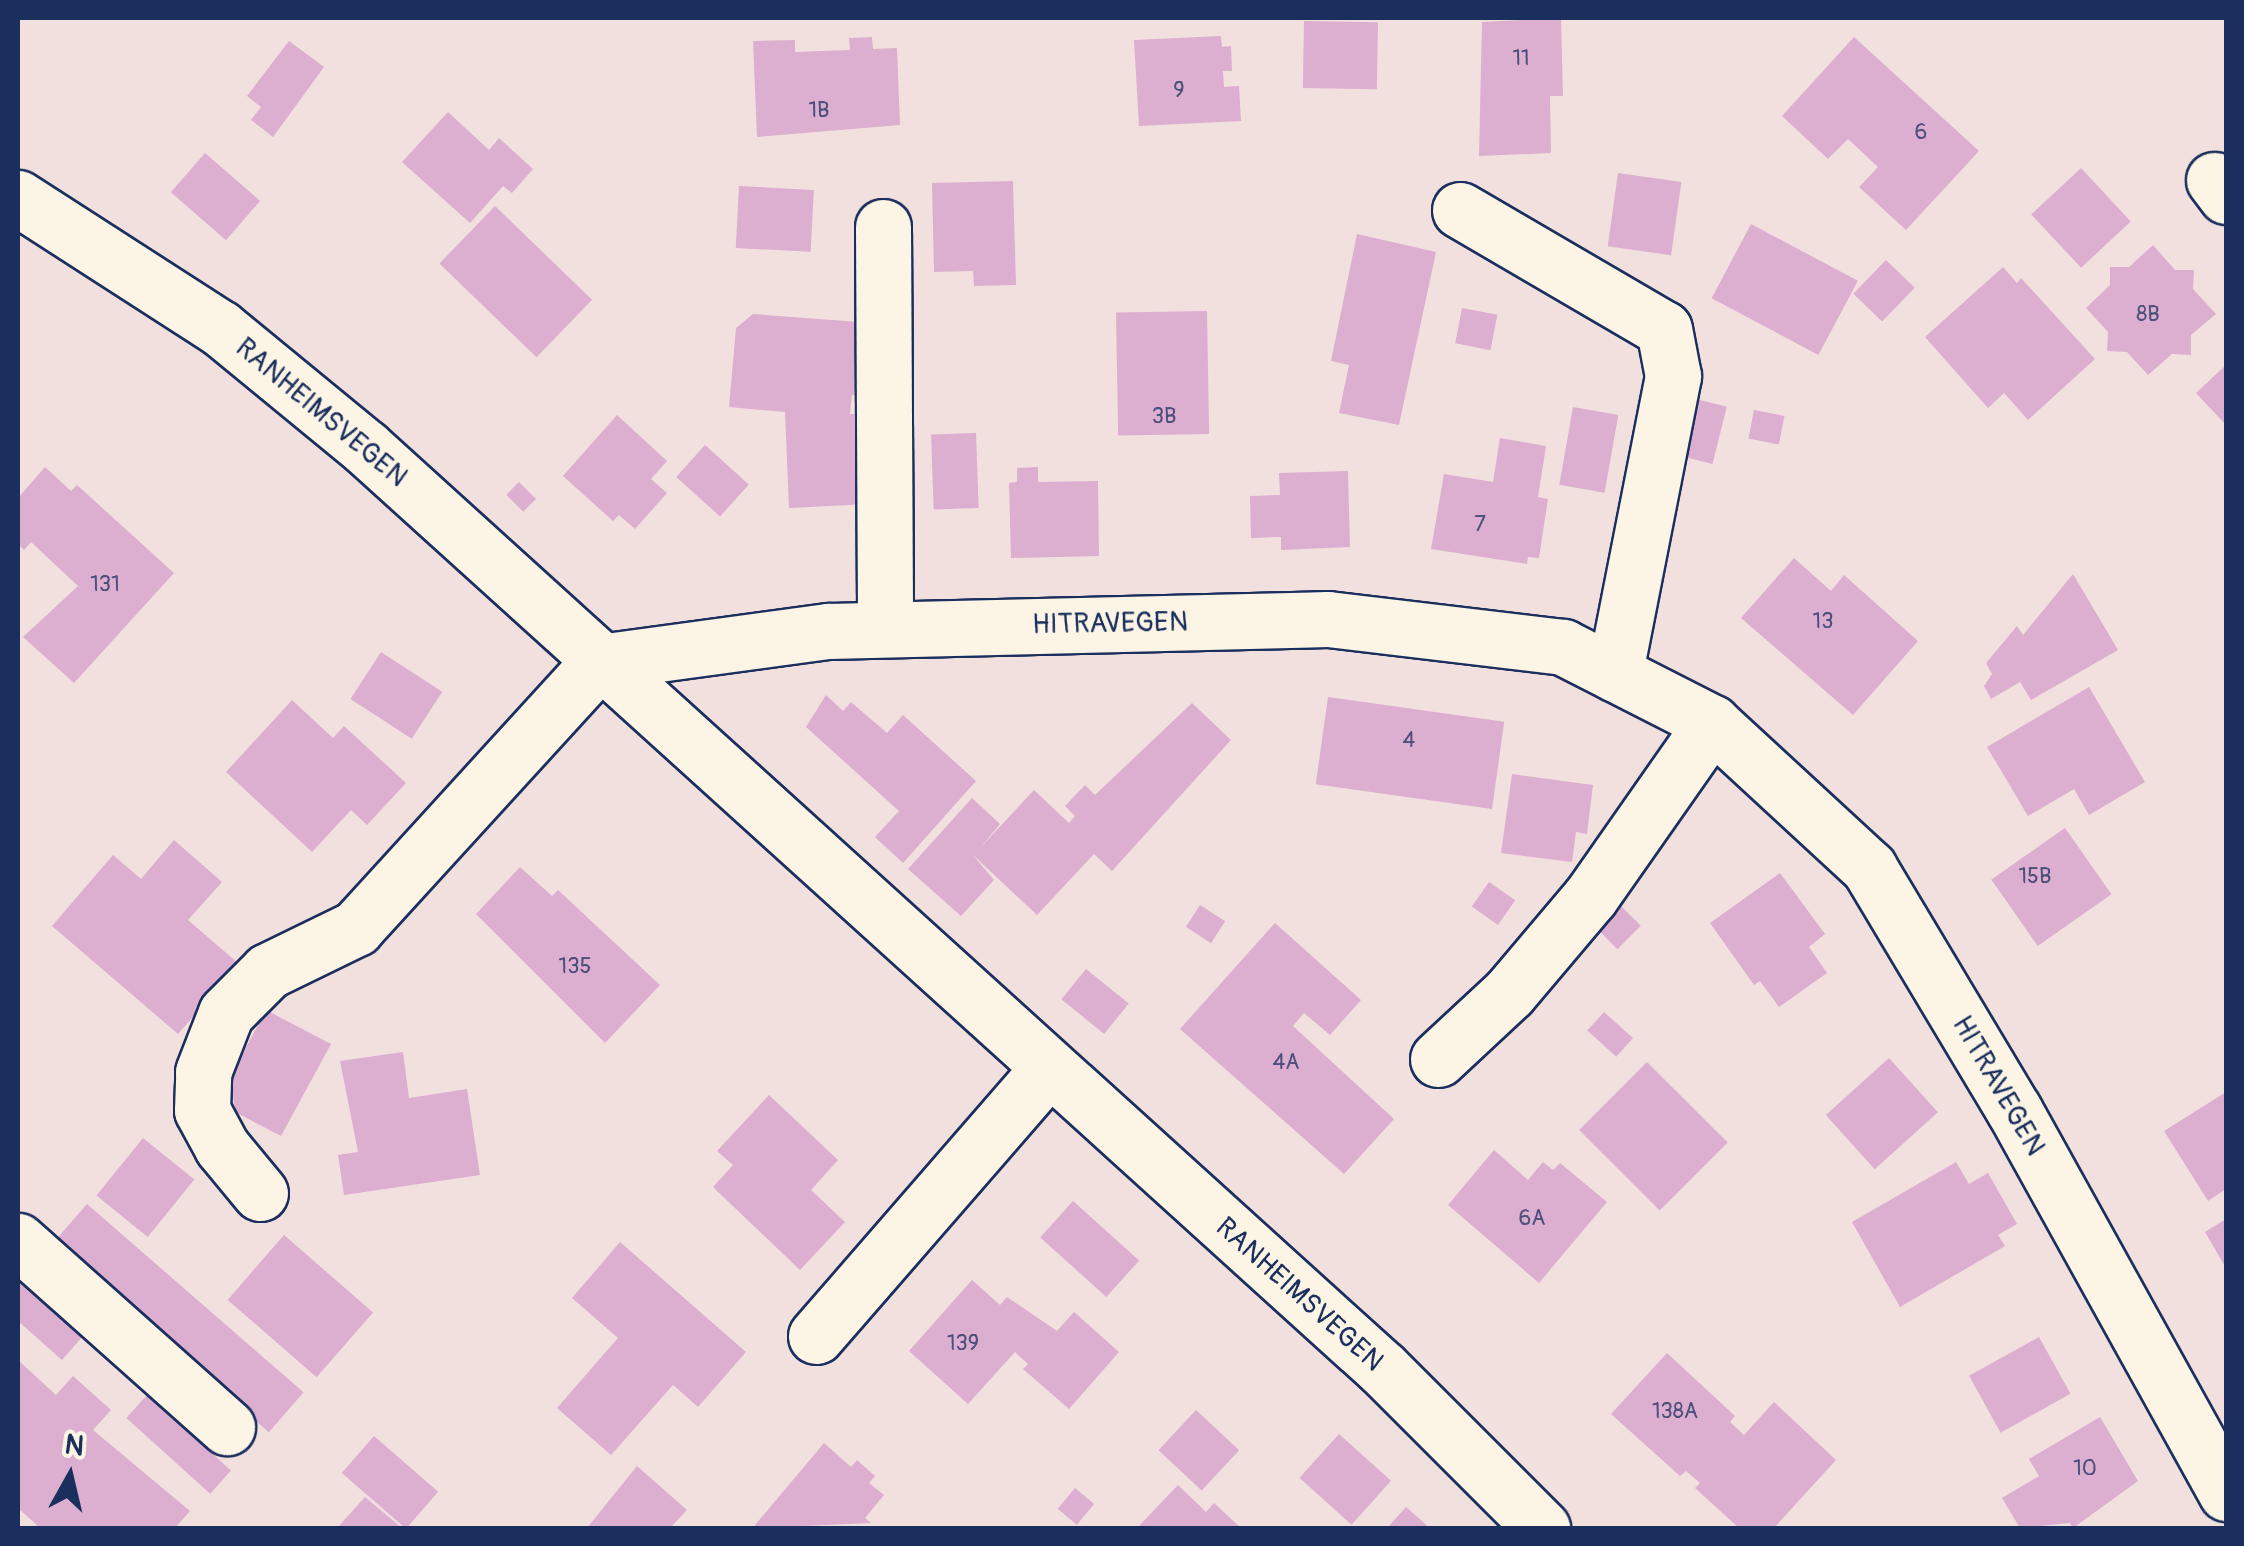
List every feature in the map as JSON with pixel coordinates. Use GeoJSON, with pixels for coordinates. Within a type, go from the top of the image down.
{"type":"FeatureCollection","features":[{"type":"Feature","properties":{"kind":"street","name":"RANHEIMSVEGEN"},"geometry":{"type":"LineString","coordinates":[[18,198],[220,328],[365,447],[1383,1369],[1542,1528]]}},
{"type":"Feature","properties":{"kind":"street"},"geometry":{"type":"LineString","coordinates":[[1460,210],[1664,329],[1673,376],[1615,672]]}},
{"type":"Feature","properties":{"kind":"street"},"geometry":{"type":"LineString","coordinates":[[882,226],[885,629]]}},
{"type":"Feature","properties":{"kind":"street","name":"HITRAVEGEN"},"geometry":{"type":"LineString","coordinates":[[599,662],[885,629],[1328,619],[1563,646],[1615,672],[1712,723],[1868,868],[2014,1110],[2226,1493]]}},
{"type":"Feature","properties":{"kind":"street"},"geometry":{"type":"LineString","coordinates":[[260,1193],[222,1147],[202,1110],[202,1072],[226,1013],[268,971],[356,928],[599,662]]}},
{"type":"Feature","properties":{"kind":"street"},"geometry":{"type":"LineString","coordinates":[[1438,1059],[1508,993],[1591,896],[1712,723]]}},
{"type":"Feature","properties":{"kind":"street"},"geometry":{"type":"LineString","coordinates":[[816,1336],[1048,1069]]}},
{"type":"Feature","properties":{"kind":"street"},"geometry":{"type":"LineString","coordinates":[[18,1241],[227,1427]]}},
{"type":"Feature","properties":{"kind":"building"},"geometry":{"type":"Polygon","coordinates":[[[1561,18],[1563,96],[1550,96],[1551,153],[1479,156],[1482,22],[1561,18]]]}},
{"type":"Feature","properties":{"kind":"building"},"geometry":{"type":"Polygon","coordinates":[[[1304,21],[1378,22],[1377,89],[1303,88],[1304,21]]]}},
{"type":"Feature","properties":{"kind":"building"},"geometry":{"type":"Polygon","coordinates":[[[1221,36],[1222,47],[1231,46],[1232,71],[1223,71],[1224,87],[1239,86],[1241,121],[1139,126],[1134,40],[1221,36]]]}},
{"type":"Feature","properties":{"kind":"building"},"geometry":{"type":"Polygon","coordinates":[[[872,37],[873,49],[897,48],[900,125],[757,137],[753,41],[795,40],[795,52],[850,50],[849,38],[872,37]]]}},
{"type":"Feature","properties":{"kind":"building"},"geometry":{"type":"Polygon","coordinates":[[[1854,37],[1979,151],[1906,230],[1859,187],[1878,167],[1848,139],[1828,159],[1782,116],[1854,37]]]}},
{"type":"Feature","properties":{"kind":"building"},"geometry":{"type":"Polygon","coordinates":[[[289,41],[324,67],[273,137],[251,120],[261,107],[247,96],[289,41]]]}},
{"type":"Feature","properties":{"kind":"building"},"geometry":{"type":"Polygon","coordinates":[[[448,112],[489,150],[499,138],[533,169],[512,193],[503,186],[470,223],[402,162],[448,112]]]}},
{"type":"Feature","properties":{"kind":"building"},"geometry":{"type":"Polygon","coordinates":[[[205,153],[260,201],[226,240],[171,192],[205,153]]]}},
{"type":"Feature","properties":{"kind":"building"},"geometry":{"type":"Polygon","coordinates":[[[2081,168],[2131,221],[2081,268],[2031,214],[2081,168]]]}},
{"type":"Feature","properties":{"kind":"building"},"geometry":{"type":"Polygon","coordinates":[[[1618,173],[1681,182],[1671,255],[1608,246],[1618,173]]]}},
{"type":"Feature","properties":{"kind":"building"},"geometry":{"type":"Polygon","coordinates":[[[1013,181],[1016,285],[974,286],[973,271],[934,272],[932,183],[1013,181]]]}},
{"type":"Feature","properties":{"kind":"building"},"geometry":{"type":"Polygon","coordinates":[[[739,186],[814,190],[811,252],[736,248],[739,186]]]}},
{"type":"Feature","properties":{"kind":"building"},"geometry":{"type":"Polygon","coordinates":[[[495,206],[592,300],[537,357],[439,264],[495,206]]]}},
{"type":"Feature","properties":{"kind":"building"},"geometry":{"type":"Polygon","coordinates":[[[1751,224],[1858,281],[1818,355],[1712,298],[1751,224]]]}},
{"type":"Feature","properties":{"kind":"building"},"geometry":{"type":"Polygon","coordinates":[[[1357,234],[1436,252],[1399,425],[1339,413],[1349,365],[1331,361],[1357,234]]]}},
{"type":"Feature","properties":{"kind":"building"},"geometry":{"type":"Polygon","coordinates":[[[2153,245],[2175,270],[2194,270],[2193,289],[2216,314],[2191,335],[2191,355],[2172,354],[2148,375],[2127,352],[2107,351],[2108,332],[2086,308],[2110,285],[2110,267],[2129,267],[2153,245]]]}},
{"type":"Feature","properties":{"kind":"building"},"geometry":{"type":"Polygon","coordinates":[[[1886,260],[1915,288],[1882,322],[1853,294],[1886,260]]]}},
{"type":"Feature","properties":{"kind":"building"},"geometry":{"type":"Polygon","coordinates":[[[2003,267],[2017,283],[2021,278],[2095,359],[2028,420],[2004,393],[1988,408],[1925,337],[2003,267]]]}},
{"type":"Feature","properties":{"kind":"building"},"geometry":{"type":"Polygon","coordinates":[[[1462,308],[1497,315],[1490,350],[1455,343],[1462,308]]]}},
{"type":"Feature","properties":{"kind":"building"},"geometry":{"type":"Polygon","coordinates":[[[1207,311],[1209,434],[1118,436],[1116,313],[1207,311]]]}},
{"type":"Feature","properties":{"kind":"building"},"geometry":{"type":"Polygon","coordinates":[[[753,314],[859,322],[866,397],[852,395],[850,414],[865,414],[869,504],[789,508],[785,412],[729,407],[736,328],[753,314]]]}},
{"type":"Feature","properties":{"kind":"building"},"geometry":{"type":"Polygon","coordinates":[[[2226,365],[2226,425],[2196,393],[2226,365]]]}},
{"type":"Feature","properties":{"kind":"building"},"geometry":{"type":"Polygon","coordinates":[[[1688,397],[1727,407],[1713,464],[1674,454],[1688,397]]]}},
{"type":"Feature","properties":{"kind":"building"},"geometry":{"type":"Polygon","coordinates":[[[1573,407],[1618,415],[1605,493],[1559,485],[1573,407]]]}},
{"type":"Feature","properties":{"kind":"building"},"geometry":{"type":"Polygon","coordinates":[[[1754,410],[1784,416],[1779,444],[1748,438],[1754,410]]]}},
{"type":"Feature","properties":{"kind":"building"},"geometry":{"type":"Polygon","coordinates":[[[617,415],[667,461],[651,479],[667,493],[635,529],[619,515],[613,521],[563,476],[617,415]]]}},
{"type":"Feature","properties":{"kind":"building"},"geometry":{"type":"Polygon","coordinates":[[[976,433],[979,508],[934,510],[931,435],[976,433]]]}},
{"type":"Feature","properties":{"kind":"building"},"geometry":{"type":"Polygon","coordinates":[[[1500,438],[1546,446],[1538,497],[1548,499],[1539,558],[1528,557],[1527,564],[1431,549],[1444,474],[1493,482],[1500,438]]]}},
{"type":"Feature","properties":{"kind":"building"},"geometry":{"type":"Polygon","coordinates":[[[705,445],[749,484],[720,516],[676,477],[705,445]]]}},
{"type":"Feature","properties":{"kind":"building"},"geometry":{"type":"Polygon","coordinates":[[[45,467],[71,491],[77,485],[174,573],[74,683],[23,637],[78,586],[31,542],[24,550],[18,544],[18,498],[45,467]]]}},
{"type":"Feature","properties":{"kind":"building"},"geometry":{"type":"Polygon","coordinates":[[[1038,467],[1038,482],[1098,481],[1099,556],[1011,558],[1009,483],[1017,482],[1017,468],[1038,467]]]}},
{"type":"Feature","properties":{"kind":"building"},"geometry":{"type":"Polygon","coordinates":[[[1348,471],[1350,547],[1281,550],[1281,537],[1251,538],[1250,496],[1280,495],[1279,473],[1348,471]]]}},
{"type":"Feature","properties":{"kind":"building"},"geometry":{"type":"Polygon","coordinates":[[[519,482],[536,499],[523,512],[506,495],[519,482]]]}},
{"type":"Feature","properties":{"kind":"building"},"geometry":{"type":"Polygon","coordinates":[[[1794,558],[1831,591],[1844,575],[1918,641],[1853,715],[1741,618],[1794,558]]]}},
{"type":"Feature","properties":{"kind":"building"},"geometry":{"type":"Polygon","coordinates":[[[2073,574],[2118,650],[2031,700],[2020,682],[1991,699],[1984,686],[1992,674],[1986,663],[2017,626],[2023,635],[2073,574]]]}},
{"type":"Feature","properties":{"kind":"building"},"geometry":{"type":"Polygon","coordinates":[[[381,652],[442,692],[412,739],[351,699],[381,652]]]}},
{"type":"Feature","properties":{"kind":"building"},"geometry":{"type":"Polygon","coordinates":[[[2089,687],[2145,782],[2089,815],[2074,789],[2028,816],[1987,747],[2089,687]]]}},
{"type":"Feature","properties":{"kind":"building"},"geometry":{"type":"Polygon","coordinates":[[[826,695],[843,711],[851,702],[887,733],[903,715],[976,781],[903,863],[875,837],[899,811],[806,727],[826,695]]]}},
{"type":"Feature","properties":{"kind":"building"},"geometry":{"type":"Polygon","coordinates":[[[1328,697],[1504,722],[1492,809],[1316,784],[1328,697]]]}},
{"type":"Feature","properties":{"kind":"building"},"geometry":{"type":"Polygon","coordinates":[[[292,700],[333,738],[344,726],[406,783],[367,825],[351,810],[312,852],[226,772],[292,700]]]}},
{"type":"Feature","properties":{"kind":"building"},"geometry":{"type":"Polygon","coordinates":[[[1192,703],[1231,740],[1112,871],[1094,854],[1037,915],[972,854],[994,880],[961,916],[908,869],[972,798],[1000,824],[980,848],[1034,790],[1069,823],[1075,816],[1065,806],[1085,785],[1095,795],[1192,703]]]}},
{"type":"Feature","properties":{"kind":"building"},"geometry":{"type":"Polygon","coordinates":[[[1512,774],[1593,785],[1587,834],[1576,832],[1572,862],[1501,853],[1512,774]]]}},
{"type":"Feature","properties":{"kind":"building"},"geometry":{"type":"Polygon","coordinates":[[[2065,828],[2111,894],[2038,946],[1991,880],[2065,828]]]}},
{"type":"Feature","properties":{"kind":"building"},"geometry":{"type":"Polygon","coordinates":[[[174,840],[222,882],[188,920],[239,964],[178,1034],[52,926],[113,855],[141,879],[174,840]]]}},
{"type":"Feature","properties":{"kind":"building"},"geometry":{"type":"Polygon","coordinates":[[[520,867],[552,896],[558,890],[660,985],[605,1043],[476,914],[520,867]]]}},
{"type":"Feature","properties":{"kind":"building"},"geometry":{"type":"Polygon","coordinates":[[[1780,873],[1825,934],[1809,947],[1827,973],[1779,1007],[1760,981],[1754,985],[1710,923],[1780,873]]]}},
{"type":"Feature","properties":{"kind":"building"},"geometry":{"type":"Polygon","coordinates":[[[1489,882],[1515,900],[1498,925],[1472,907],[1489,882]]]}},
{"type":"Feature","properties":{"kind":"building"},"geometry":{"type":"Polygon","coordinates":[[[1200,905],[1225,921],[1211,943],[1186,927],[1200,905]]]}},
{"type":"Feature","properties":{"kind":"building"},"geometry":{"type":"Polygon","coordinates":[[[1621,906],[1641,926],[1617,949],[1598,929],[1621,906]]]}},
{"type":"Feature","properties":{"kind":"building"},"geometry":{"type":"Polygon","coordinates":[[[1275,923],[1361,1000],[1330,1035],[1304,1013],[1293,1026],[1394,1119],[1344,1174],[1180,1029],[1275,923]]]}},
{"type":"Feature","properties":{"kind":"building"},"geometry":{"type":"Polygon","coordinates":[[[1086,969],[1129,1004],[1104,1034],[1061,999],[1086,969]]]}},
{"type":"Feature","properties":{"kind":"building"},"geometry":{"type":"Polygon","coordinates":[[[266,1010],[331,1044],[281,1136],[235,1112],[231,1076],[266,1010]]]}},
{"type":"Feature","properties":{"kind":"building"},"geometry":{"type":"Polygon","coordinates":[[[1604,1012],[1633,1038],[1616,1057],[1587,1031],[1604,1012]]]}},
{"type":"Feature","properties":{"kind":"building"},"geometry":{"type":"Polygon","coordinates":[[[403,1052],[409,1098],[467,1089],[480,1175],[344,1195],[338,1155],[358,1152],[340,1061],[403,1052]]]}},
{"type":"Feature","properties":{"kind":"building"},"geometry":{"type":"Polygon","coordinates":[[[1889,1058],[1938,1112],[1875,1169],[1826,1115],[1889,1058]]]}},
{"type":"Feature","properties":{"kind":"building"},"geometry":{"type":"Polygon","coordinates":[[[1647,1062],[1728,1143],[1660,1210],[1579,1130],[1647,1062]]]}},
{"type":"Feature","properties":{"kind":"building"},"geometry":{"type":"Polygon","coordinates":[[[2226,1092],[2226,1189],[2208,1201],[2164,1131],[2226,1092]]]}},
{"type":"Feature","properties":{"kind":"building"},"geometry":{"type":"Polygon","coordinates":[[[769,1095],[838,1160],[811,1190],[845,1222],[800,1270],[713,1187],[733,1165],[717,1151],[769,1095]]]}},
{"type":"Feature","properties":{"kind":"building"},"geometry":{"type":"Polygon","coordinates":[[[143,1138],[194,1180],[148,1237],[96,1196],[143,1138]]]}},
{"type":"Feature","properties":{"kind":"building"},"geometry":{"type":"Polygon","coordinates":[[[1494,1150],[1528,1180],[1543,1162],[1553,1170],[1560,1163],[1607,1202],[1539,1283],[1448,1205],[1494,1150]]]}},
{"type":"Feature","properties":{"kind":"building"},"geometry":{"type":"Polygon","coordinates":[[[1956,1162],[1969,1184],[1988,1173],[2017,1224],[1998,1235],[2005,1246],[1900,1307],[1852,1222],[1956,1162]]]}},
{"type":"Feature","properties":{"kind":"building"},"geometry":{"type":"Polygon","coordinates":[[[1073,1201],[1139,1261],[1106,1297],[1040,1237],[1073,1201]]]}},
{"type":"Feature","properties":{"kind":"building"},"geometry":{"type":"Polygon","coordinates":[[[87,1204],[304,1392],[269,1432],[52,1244],[87,1204]]]}},
{"type":"Feature","properties":{"kind":"building"},"geometry":{"type":"Polygon","coordinates":[[[2226,1219],[2226,1268],[2205,1232],[2226,1219]]]}},
{"type":"Feature","properties":{"kind":"building"},"geometry":{"type":"Polygon","coordinates":[[[284,1235],[373,1312],[317,1377],[228,1300],[284,1235]]]}},
{"type":"Feature","properties":{"kind":"building"},"geometry":{"type":"Polygon","coordinates":[[[620,1242],[746,1352],[698,1407],[673,1385],[611,1455],[557,1408],[618,1338],[572,1298],[620,1242]]]}},
{"type":"Feature","properties":{"kind":"building"},"geometry":{"type":"Polygon","coordinates":[[[18,1278],[82,1337],[62,1360],[18,1321],[18,1278]]]}},
{"type":"Feature","properties":{"kind":"building"},"geometry":{"type":"Polygon","coordinates":[[[972,1280],[1000,1305],[1007,1297],[1057,1331],[1074,1312],[1119,1352],[1069,1409],[1023,1369],[1028,1364],[1015,1352],[968,1404],[909,1351],[972,1280]]]}},
{"type":"Feature","properties":{"kind":"building"},"geometry":{"type":"Polygon","coordinates":[[[2039,1337],[2071,1394],[2001,1433],[1969,1376],[2039,1337]]]}},
{"type":"Feature","properties":{"kind":"building"},"geometry":{"type":"Polygon","coordinates":[[[1667,1353],[1735,1416],[1730,1422],[1744,1435],[1774,1402],[1836,1460],[1774,1528],[1739,1528],[1695,1488],[1700,1483],[1686,1471],[1680,1476],[1611,1414],[1667,1353]]]}},
{"type":"Feature","properties":{"kind":"building"},"geometry":{"type":"Polygon","coordinates":[[[18,1360],[56,1395],[73,1376],[111,1410],[93,1430],[190,1511],[175,1528],[40,1528],[18,1508],[18,1360]]]}},
{"type":"Feature","properties":{"kind":"building"},"geometry":{"type":"Polygon","coordinates":[[[147,1395],[231,1471],[210,1494],[126,1418],[147,1395]]]}},
{"type":"Feature","properties":{"kind":"building"},"geometry":{"type":"Polygon","coordinates":[[[1196,1410],[1239,1450],[1202,1490],[1158,1450],[1196,1410]]]}},
{"type":"Feature","properties":{"kind":"building"},"geometry":{"type":"Polygon","coordinates":[[[2100,1417],[2138,1481],[2073,1528],[2070,1523],[2020,1528],[2002,1498],[2039,1476],[2029,1459],[2100,1417]]]}},
{"type":"Feature","properties":{"kind":"building"},"geometry":{"type":"Polygon","coordinates":[[[1339,1434],[1391,1481],[1352,1525],[1300,1478],[1339,1434]]]}},
{"type":"Feature","properties":{"kind":"building"},"geometry":{"type":"Polygon","coordinates":[[[374,1436],[438,1492],[405,1528],[342,1473],[374,1436]]]}},
{"type":"Feature","properties":{"kind":"building"},"geometry":{"type":"Polygon","coordinates":[[[824,1443],[851,1467],[857,1460],[875,1476],[869,1483],[884,1495],[865,1518],[871,1523],[759,1528],[755,1525],[824,1443]]]}},
{"type":"Feature","properties":{"kind":"building"},"geometry":{"type":"Polygon","coordinates":[[[637,1466],[687,1510],[670,1528],[587,1528],[637,1466]]]}},
{"type":"Feature","properties":{"kind":"building"},"geometry":{"type":"Polygon","coordinates":[[[1178,1485],[1206,1512],[1214,1503],[1241,1528],[1137,1528],[1178,1485]]]}},
{"type":"Feature","properties":{"kind":"building"},"geometry":{"type":"Polygon","coordinates":[[[1075,1488],[1094,1504],[1077,1525],[1058,1509],[1075,1488]]]}},
{"type":"Feature","properties":{"kind":"building"},"geometry":{"type":"Polygon","coordinates":[[[365,1497],[402,1528],[337,1528],[365,1497]]]}},
{"type":"Feature","properties":{"kind":"building"},"geometry":{"type":"Polygon","coordinates":[[[1406,1507],[1430,1528],[1387,1528],[1406,1507]]]}}]}
